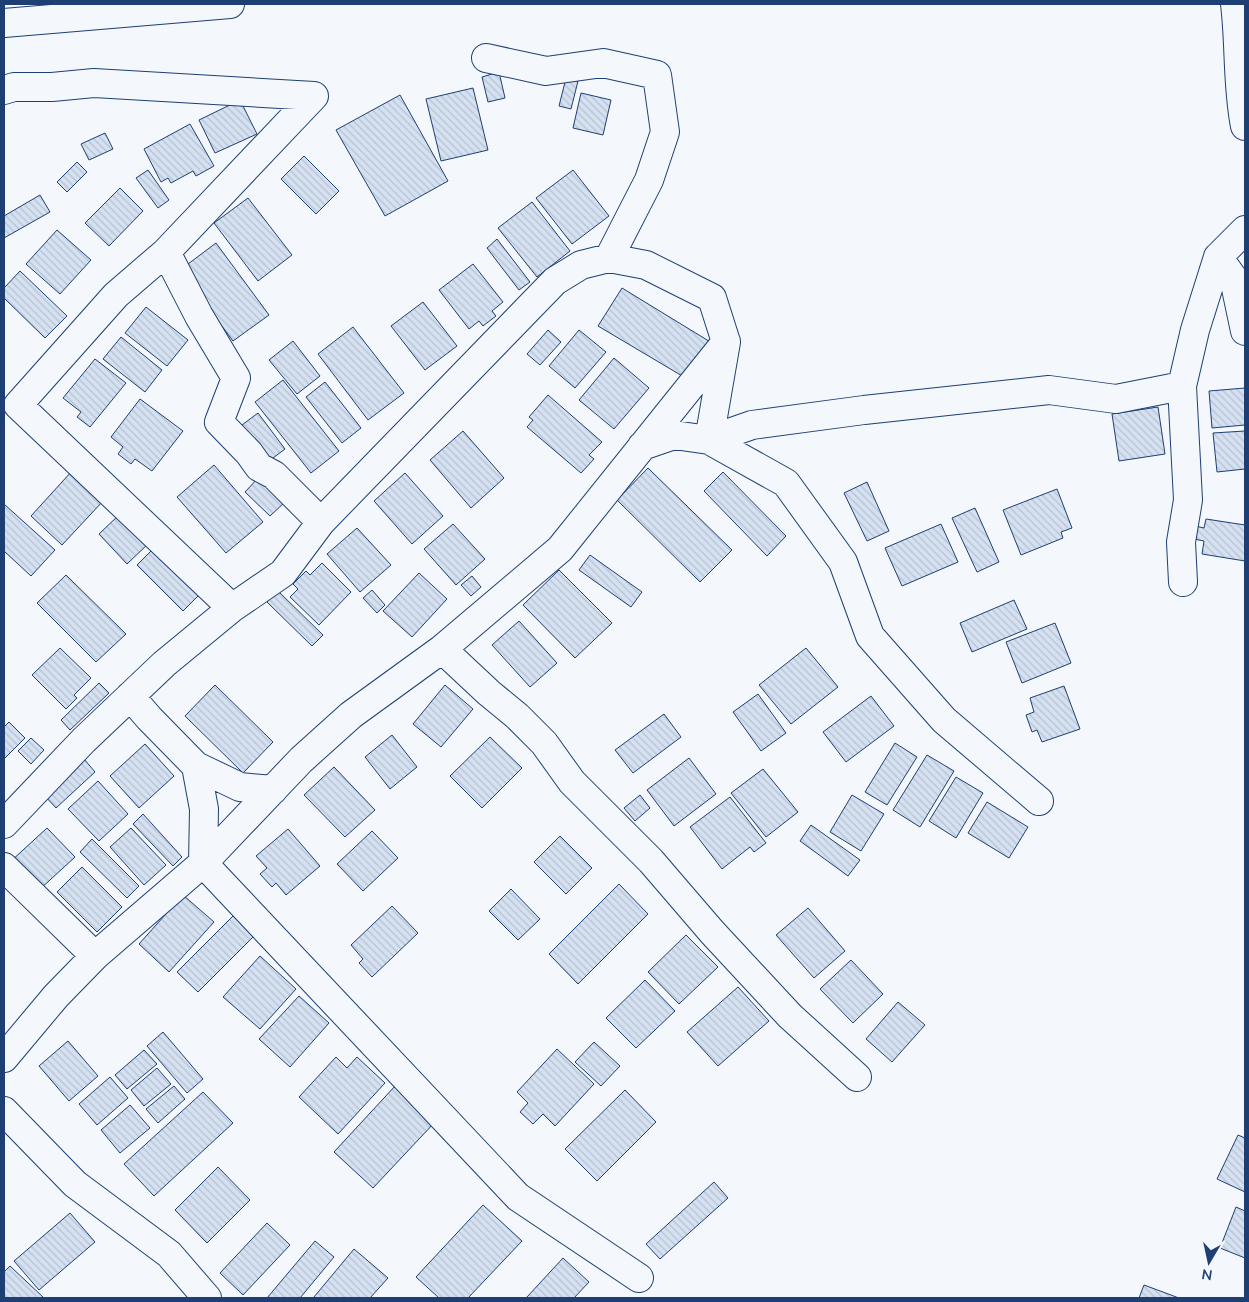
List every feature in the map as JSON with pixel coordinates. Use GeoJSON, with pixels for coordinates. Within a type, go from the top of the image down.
{"type":"FeatureCollection","features":[{"type":"Feature","properties":{"kind":"main road"},"geometry":{"type":"LineString","coordinates":[[4,23],[230,4]]}},
{"type":"Feature","properties":{"kind":"main road"},"geometry":{"type":"LineString","coordinates":[[1235,4],[1238,27],[1240,102],[1245,126]]}},
{"type":"Feature","properties":{"kind":"main road"},"geometry":{"type":"LineString","coordinates":[[486,58],[546,71],[603,63],[657,75],[665,132],[649,180],[609,258]]}},
{"type":"Feature","properties":{"kind":"main road"},"geometry":{"type":"LineString","coordinates":[[4,90],[94,83],[314,96],[166,252],[116,295],[11,411],[232,608]]}},
{"type":"Feature","properties":{"kind":"main road"},"geometry":{"type":"LineString","coordinates":[[1183,582],[1181,542],[1188,500],[1182,386],[1195,330],[1218,257],[1245,230]]}},
{"type":"Feature","properties":{"kind":"main road"},"geometry":{"type":"LineString","coordinates":[[166,252],[236,378],[219,422],[249,453],[259,467],[274,475],[321,522]]}},
{"type":"Feature","properties":{"kind":"main road"},"geometry":{"type":"LineString","coordinates":[[1218,257],[1234,278],[1245,330]]}},
{"type":"Feature","properties":{"kind":"main road"},"geometry":{"type":"LineString","coordinates":[[4,824],[84,740],[164,664],[232,608],[282,573],[321,522],[555,281],[581,265],[609,258],[646,265],[712,298],[726,342],[709,440]]}},
{"type":"Feature","properties":{"kind":"main road"},"geometry":{"type":"LineString","coordinates":[[4,1058],[56,996],[95,956],[203,863],[301,760],[351,716],[442,649],[560,548],[726,342]]}},
{"type":"Feature","properties":{"kind":"main road"},"geometry":{"type":"LineString","coordinates":[[709,440],[752,425],[884,408],[1049,390],[1116,399],[1182,386]]}},
{"type":"Feature","properties":{"kind":"main road"},"geometry":{"type":"LineString","coordinates":[[642,446],[674,434],[709,440],[786,483],[843,562],[870,636],[944,720],[1039,801]]}},
{"type":"Feature","properties":{"kind":"main road"},"geometry":{"type":"LineString","coordinates":[[442,649],[489,693],[517,716],[544,743],[572,782],[651,861],[712,932],[790,1016],[857,1077]]}},
{"type":"Feature","properties":{"kind":"main road"},"geometry":{"type":"LineString","coordinates":[[130,696],[196,766],[240,786],[273,790]]}},
{"type":"Feature","properties":{"kind":"main road"},"geometry":{"type":"LineString","coordinates":[[196,766],[204,809],[203,863],[518,1197],[639,1278]]}},
{"type":"Feature","properties":{"kind":"main road"},"geometry":{"type":"LineString","coordinates":[[4,868],[95,956]]}},
{"type":"Feature","properties":{"kind":"main road"},"geometry":{"type":"LineString","coordinates":[[4,1111],[75,1184],[169,1254],[206,1298]]}},
{"type":"Feature","properties":{"kind":"building"},"geometry":{"type":"Polygon","coordinates":[[[499,72],[505,98],[488,102],[482,77],[499,72]]]}},
{"type":"Feature","properties":{"kind":"building"},"geometry":{"type":"Polygon","coordinates":[[[566,78],[578,81],[571,109],[559,106],[566,78]]]}},
{"type":"Feature","properties":{"kind":"building"},"geometry":{"type":"Polygon","coordinates":[[[473,88],[488,150],[441,161],[426,99],[473,88]]]}},
{"type":"Feature","properties":{"kind":"building"},"geometry":{"type":"Polygon","coordinates":[[[581,93],[611,100],[603,135],[573,128],[581,93]]]}},
{"type":"Feature","properties":{"kind":"building"},"geometry":{"type":"Polygon","coordinates":[[[400,95],[448,181],[385,216],[336,130],[400,95]]]}},
{"type":"Feature","properties":{"kind":"building"},"geometry":{"type":"Polygon","coordinates":[[[240,100],[257,134],[215,153],[199,120],[240,100]]]}},
{"type":"Feature","properties":{"kind":"building"},"geometry":{"type":"Polygon","coordinates":[[[190,124],[214,166],[196,176],[193,171],[171,183],[168,178],[161,182],[144,149],[190,124]]]}},
{"type":"Feature","properties":{"kind":"building"},"geometry":{"type":"Polygon","coordinates":[[[105,133],[113,149],[89,160],[81,144],[105,133]]]}},
{"type":"Feature","properties":{"kind":"building"},"geometry":{"type":"Polygon","coordinates":[[[304,156],[339,191],[316,214],[281,179],[304,156]]]}},
{"type":"Feature","properties":{"kind":"building"},"geometry":{"type":"Polygon","coordinates":[[[77,162],[87,172],[67,192],[57,182],[77,162]]]}},
{"type":"Feature","properties":{"kind":"building"},"geometry":{"type":"Polygon","coordinates":[[[148,170],[169,200],[158,208],[136,178],[148,170]]]}},
{"type":"Feature","properties":{"kind":"building"},"geometry":{"type":"Polygon","coordinates":[[[573,170],[609,216],[572,244],[536,198],[573,170]]]}},
{"type":"Feature","properties":{"kind":"building"},"geometry":{"type":"Polygon","coordinates":[[[120,188],[143,211],[109,246],[85,223],[120,188]]]}},
{"type":"Feature","properties":{"kind":"building"},"geometry":{"type":"Polygon","coordinates":[[[40,195],[50,212],[4,238],[4,216],[40,195]]]}},
{"type":"Feature","properties":{"kind":"building"},"geometry":{"type":"Polygon","coordinates":[[[248,198],[292,255],[258,281],[214,223],[248,198]]]}},
{"type":"Feature","properties":{"kind":"building"},"geometry":{"type":"Polygon","coordinates":[[[532,202],[570,251],[537,277],[498,228],[532,202]]]}},
{"type":"Feature","properties":{"kind":"building"},"geometry":{"type":"Polygon","coordinates":[[[57,230],[91,260],[60,294],[26,264],[57,230]]]}},
{"type":"Feature","properties":{"kind":"building"},"geometry":{"type":"Polygon","coordinates":[[[497,239],[530,282],[519,290],[487,248],[497,239]]]}},
{"type":"Feature","properties":{"kind":"building"},"geometry":{"type":"Polygon","coordinates":[[[216,243],[269,315],[233,341],[180,270],[216,243]]]}},
{"type":"Feature","properties":{"kind":"building"},"geometry":{"type":"Polygon","coordinates":[[[473,264],[503,302],[492,311],[496,316],[483,326],[479,321],[469,329],[439,290],[473,264]]]}},
{"type":"Feature","properties":{"kind":"building"},"geometry":{"type":"Polygon","coordinates":[[[20,271],[67,316],[45,338],[4,298],[4,288],[20,271]]]}},
{"type":"Feature","properties":{"kind":"building"},"geometry":{"type":"Polygon","coordinates":[[[622,288],[712,343],[689,380],[598,326],[622,288]]]}},
{"type":"Feature","properties":{"kind":"building"},"geometry":{"type":"Polygon","coordinates":[[[423,302],[457,346],[425,370],[391,326],[423,302]]]}},
{"type":"Feature","properties":{"kind":"building"},"geometry":{"type":"Polygon","coordinates":[[[146,307],[188,340],[167,366],[125,333],[146,307]]]}},
{"type":"Feature","properties":{"kind":"building"},"geometry":{"type":"Polygon","coordinates":[[[353,327],[404,393],[368,420],[318,354],[353,327]]]}},
{"type":"Feature","properties":{"kind":"building"},"geometry":{"type":"Polygon","coordinates":[[[548,330],[561,342],[540,365],[527,354],[548,330]]]}},
{"type":"Feature","properties":{"kind":"building"},"geometry":{"type":"Polygon","coordinates":[[[579,330],[606,352],[575,388],[549,366],[579,330]]]}},
{"type":"Feature","properties":{"kind":"building"},"geometry":{"type":"Polygon","coordinates":[[[121,337],[162,370],[145,392],[103,359],[121,337]]]}},
{"type":"Feature","properties":{"kind":"building"},"geometry":{"type":"Polygon","coordinates":[[[293,341],[320,376],[297,394],[269,360],[293,341]]]}},
{"type":"Feature","properties":{"kind":"building"},"geometry":{"type":"Polygon","coordinates":[[[614,358],[649,388],[614,429],[579,400],[614,358]]]}},
{"type":"Feature","properties":{"kind":"building"},"geometry":{"type":"Polygon","coordinates":[[[95,359],[126,383],[90,427],[77,417],[81,412],[63,398],[95,359]]]}},
{"type":"Feature","properties":{"kind":"building"},"geometry":{"type":"Polygon","coordinates":[[[283,380],[339,451],[311,473],[255,402],[283,380]]]}},
{"type":"Feature","properties":{"kind":"building"},"geometry":{"type":"Polygon","coordinates":[[[325,382],[361,428],[342,443],[306,397],[325,382]]]}},
{"type":"Feature","properties":{"kind":"building"},"geometry":{"type":"Polygon","coordinates":[[[1245,388],[1245,425],[1212,428],[1209,391],[1245,388]]]}},
{"type":"Feature","properties":{"kind":"building"},"geometry":{"type":"Polygon","coordinates":[[[548,395],[602,442],[589,455],[594,459],[581,473],[527,427],[533,420],[529,417],[548,395]]]}},
{"type":"Feature","properties":{"kind":"building"},"geometry":{"type":"Polygon","coordinates":[[[140,399],[183,431],[152,471],[135,459],[131,464],[118,454],[123,447],[111,437],[140,399]]]}},
{"type":"Feature","properties":{"kind":"building"},"geometry":{"type":"Polygon","coordinates":[[[1158,407],[1165,454],[1119,461],[1112,414],[1158,407]]]}},
{"type":"Feature","properties":{"kind":"building"},"geometry":{"type":"Polygon","coordinates":[[[258,413],[285,449],[265,464],[238,428],[258,413]]]}},
{"type":"Feature","properties":{"kind":"building"},"geometry":{"type":"Polygon","coordinates":[[[463,431],[504,478],[471,508],[430,460],[463,431]]]}},
{"type":"Feature","properties":{"kind":"building"},"geometry":{"type":"Polygon","coordinates":[[[1245,431],[1245,469],[1217,472],[1213,433],[1245,431]]]}},
{"type":"Feature","properties":{"kind":"building"},"geometry":{"type":"Polygon","coordinates":[[[214,465],[263,522],[226,553],[177,497],[214,465]]]}},
{"type":"Feature","properties":{"kind":"building"},"geometry":{"type":"Polygon","coordinates":[[[648,468],[732,550],[700,582],[617,500],[648,468]]]}},
{"type":"Feature","properties":{"kind":"building"},"geometry":{"type":"Polygon","coordinates":[[[72,471],[104,500],[62,545],[31,516],[72,471]]]}},
{"type":"Feature","properties":{"kind":"building"},"geometry":{"type":"Polygon","coordinates":[[[723,472],[786,536],[767,556],[704,491],[723,472]]]}},
{"type":"Feature","properties":{"kind":"building"},"geometry":{"type":"Polygon","coordinates":[[[405,473],[443,516],[412,544],[374,501],[405,473]]]}},
{"type":"Feature","properties":{"kind":"building"},"geometry":{"type":"Polygon","coordinates":[[[259,477],[285,502],[270,516],[245,492],[259,477]]]}},
{"type":"Feature","properties":{"kind":"building"},"geometry":{"type":"Polygon","coordinates":[[[867,482],[889,531],[867,541],[844,493],[867,482]]]}},
{"type":"Feature","properties":{"kind":"building"},"geometry":{"type":"Polygon","coordinates":[[[1057,489],[1072,528],[1061,532],[1063,538],[1021,555],[1003,510],[1057,489]]]}},
{"type":"Feature","properties":{"kind":"building"},"geometry":{"type":"Polygon","coordinates":[[[4,504],[55,550],[31,576],[4,551],[4,504]]]}},
{"type":"Feature","properties":{"kind":"building"},"geometry":{"type":"Polygon","coordinates":[[[975,508],[999,562],[977,572],[952,518],[975,508]]]}},
{"type":"Feature","properties":{"kind":"building"},"geometry":{"type":"Polygon","coordinates":[[[121,513],[149,543],[127,564],[99,534],[121,513]]]}},
{"type":"Feature","properties":{"kind":"building"},"geometry":{"type":"Polygon","coordinates":[[[1206,519],[1245,525],[1245,561],[1202,554],[1204,541],[1194,539],[1195,526],[1204,528],[1206,519]]]}},
{"type":"Feature","properties":{"kind":"building"},"geometry":{"type":"Polygon","coordinates":[[[453,524],[485,559],[456,585],[424,549],[453,524]]]}},
{"type":"Feature","properties":{"kind":"building"},"geometry":{"type":"Polygon","coordinates":[[[941,524],[958,562],[902,586],[885,548],[941,524]]]}},
{"type":"Feature","properties":{"kind":"building"},"geometry":{"type":"Polygon","coordinates":[[[357,528],[391,565],[360,592],[327,554],[357,528]]]}},
{"type":"Feature","properties":{"kind":"building"},"geometry":{"type":"Polygon","coordinates":[[[157,545],[203,591],[183,611],[137,565],[157,545]]]}},
{"type":"Feature","properties":{"kind":"building"},"geometry":{"type":"Polygon","coordinates":[[[590,555],[642,592],[631,607],[579,570],[590,555]]]}},
{"type":"Feature","properties":{"kind":"building"},"geometry":{"type":"Polygon","coordinates":[[[322,563],[351,592],[319,625],[290,597],[298,589],[293,584],[306,571],[310,575],[322,563]]]}},
{"type":"Feature","properties":{"kind":"building"},"geometry":{"type":"Polygon","coordinates":[[[559,570],[612,623],[575,658],[523,605],[559,570]]]}},
{"type":"Feature","properties":{"kind":"building"},"geometry":{"type":"Polygon","coordinates":[[[419,573],[447,599],[412,637],[383,611],[419,573]]]}},
{"type":"Feature","properties":{"kind":"building"},"geometry":{"type":"Polygon","coordinates":[[[66,575],[126,634],[96,662],[37,603],[66,575]]]}},
{"type":"Feature","properties":{"kind":"building"},"geometry":{"type":"Polygon","coordinates":[[[472,576],[481,587],[471,596],[461,585],[472,576]]]}},
{"type":"Feature","properties":{"kind":"building"},"geometry":{"type":"Polygon","coordinates":[[[372,590],[385,605],[377,613],[363,598],[372,590]]]}},
{"type":"Feature","properties":{"kind":"building"},"geometry":{"type":"Polygon","coordinates":[[[278,591],[323,635],[312,646],[267,602],[278,591]]]}},
{"type":"Feature","properties":{"kind":"building"},"geometry":{"type":"Polygon","coordinates":[[[1014,600],[1027,629],[972,652],[960,623],[1014,600]]]}},
{"type":"Feature","properties":{"kind":"building"},"geometry":{"type":"Polygon","coordinates":[[[519,621],[557,663],[530,687],[492,645],[519,621]]]}},
{"type":"Feature","properties":{"kind":"building"},"geometry":{"type":"Polygon","coordinates":[[[1055,623],[1071,663],[1022,683],[1006,642],[1055,623]]]}},
{"type":"Feature","properties":{"kind":"building"},"geometry":{"type":"Polygon","coordinates":[[[60,648],[91,678],[74,695],[77,698],[66,709],[32,675],[60,648]]]}},
{"type":"Feature","properties":{"kind":"building"},"geometry":{"type":"Polygon","coordinates":[[[806,648],[838,687],[791,724],[759,685],[806,648]]]}},
{"type":"Feature","properties":{"kind":"building"},"geometry":{"type":"Polygon","coordinates":[[[99,683],[109,693],[70,730],[61,720],[99,683]]]}},
{"type":"Feature","properties":{"kind":"building"},"geometry":{"type":"Polygon","coordinates":[[[215,685],[273,742],[243,773],[185,716],[215,685]]]}},
{"type":"Feature","properties":{"kind":"building"},"geometry":{"type":"Polygon","coordinates":[[[445,685],[473,709],[441,747],[413,724],[445,685]]]}},
{"type":"Feature","properties":{"kind":"building"},"geometry":{"type":"Polygon","coordinates":[[[1064,686],[1080,729],[1042,742],[1037,730],[1032,732],[1026,715],[1034,712],[1030,698],[1064,686]]]}},
{"type":"Feature","properties":{"kind":"building"},"geometry":{"type":"Polygon","coordinates":[[[758,694],[786,733],[761,751],[733,712],[758,694]]]}},
{"type":"Feature","properties":{"kind":"building"},"geometry":{"type":"Polygon","coordinates":[[[871,696],[894,726],[846,762],[823,732],[871,696]]]}},
{"type":"Feature","properties":{"kind":"building"},"geometry":{"type":"Polygon","coordinates":[[[664,714],[681,737],[633,773],[615,750],[664,714]]]}},
{"type":"Feature","properties":{"kind":"building"},"geometry":{"type":"Polygon","coordinates":[[[9,722],[25,738],[4,759],[4,727],[9,722]]]}},
{"type":"Feature","properties":{"kind":"building"},"geometry":{"type":"Polygon","coordinates":[[[392,735],[417,767],[390,789],[365,757],[392,735]]]}},
{"type":"Feature","properties":{"kind":"building"},"geometry":{"type":"Polygon","coordinates":[[[490,737],[522,768],[482,808],[450,776],[490,737]]]}},
{"type":"Feature","properties":{"kind":"building"},"geometry":{"type":"Polygon","coordinates":[[[31,738],[44,750],[31,764],[18,751],[31,738]]]}},
{"type":"Feature","properties":{"kind":"building"},"geometry":{"type":"Polygon","coordinates":[[[895,743],[917,757],[887,805],[865,792],[895,743]]]}},
{"type":"Feature","properties":{"kind":"building"},"geometry":{"type":"Polygon","coordinates":[[[145,744],[174,776],[139,808],[110,776],[145,744]]]}},
{"type":"Feature","properties":{"kind":"building"},"geometry":{"type":"Polygon","coordinates":[[[927,755],[954,771],[920,827],[893,810],[927,755]]]}},
{"type":"Feature","properties":{"kind":"building"},"geometry":{"type":"Polygon","coordinates":[[[689,758],[716,794],[674,826],[647,790],[689,758]]]}},
{"type":"Feature","properties":{"kind":"building"},"geometry":{"type":"Polygon","coordinates":[[[84,759],[95,772],[56,808],[44,795],[84,759]]]}},
{"type":"Feature","properties":{"kind":"building"},"geometry":{"type":"Polygon","coordinates":[[[334,767],[375,810],[345,837],[304,795],[334,767]]]}},
{"type":"Feature","properties":{"kind":"building"},"geometry":{"type":"Polygon","coordinates":[[[763,769],[798,812],[766,837],[731,793],[763,769]]]}},
{"type":"Feature","properties":{"kind":"building"},"geometry":{"type":"Polygon","coordinates":[[[956,777],[983,793],[956,838],[929,821],[956,777]]]}},
{"type":"Feature","properties":{"kind":"building"},"geometry":{"type":"Polygon","coordinates":[[[98,781],[128,814],[99,841],[68,809],[98,781]]]}},
{"type":"Feature","properties":{"kind":"building"},"geometry":{"type":"Polygon","coordinates":[[[640,795],[650,808],[635,821],[624,808],[640,795]]]}},
{"type":"Feature","properties":{"kind":"building"},"geometry":{"type":"Polygon","coordinates":[[[852,795],[884,814],[861,851],[830,832],[852,795]]]}},
{"type":"Feature","properties":{"kind":"building"},"geometry":{"type":"Polygon","coordinates":[[[730,797],[766,843],[754,852],[750,847],[722,869],[690,827],[730,797]]]}},
{"type":"Feature","properties":{"kind":"building"},"geometry":{"type":"Polygon","coordinates":[[[987,802],[1028,827],[1009,858],[968,833],[987,802]]]}},
{"type":"Feature","properties":{"kind":"building"},"geometry":{"type":"Polygon","coordinates":[[[143,814],[182,857],[173,866],[133,824],[143,814]]]}},
{"type":"Feature","properties":{"kind":"building"},"geometry":{"type":"Polygon","coordinates":[[[811,825],[860,860],[848,876],[800,841],[811,825]]]}},
{"type":"Feature","properties":{"kind":"building"},"geometry":{"type":"Polygon","coordinates":[[[47,828],[75,857],[38,891],[10,862],[47,828]]]}},
{"type":"Feature","properties":{"kind":"building"},"geometry":{"type":"Polygon","coordinates":[[[131,828],[166,865],[144,885],[110,847],[131,828]]]}},
{"type":"Feature","properties":{"kind":"building"},"geometry":{"type":"Polygon","coordinates":[[[288,829],[320,866],[286,895],[276,883],[272,887],[260,874],[267,868],[256,856],[288,829]]]}},
{"type":"Feature","properties":{"kind":"building"},"geometry":{"type":"Polygon","coordinates":[[[372,831],[398,858],[363,891],[337,864],[372,831]]]}},
{"type":"Feature","properties":{"kind":"building"},"geometry":{"type":"Polygon","coordinates":[[[560,836],[592,868],[566,894],[534,862],[560,836]]]}},
{"type":"Feature","properties":{"kind":"building"},"geometry":{"type":"Polygon","coordinates":[[[92,839],[139,886],[127,898],[80,852],[92,839]]]}},
{"type":"Feature","properties":{"kind":"building"},"geometry":{"type":"Polygon","coordinates":[[[82,867],[122,907],[97,932],[57,892],[82,867]]]}},
{"type":"Feature","properties":{"kind":"building"},"geometry":{"type":"Polygon","coordinates":[[[619,884],[648,914],[578,984],[549,954],[619,884]]]}},
{"type":"Feature","properties":{"kind":"building"},"geometry":{"type":"Polygon","coordinates":[[[511,889],[540,919],[518,940],[489,911],[511,889]]]}},
{"type":"Feature","properties":{"kind":"building"},"geometry":{"type":"Polygon","coordinates":[[[183,895],[214,922],[169,972],[139,944],[183,895]]]}},
{"type":"Feature","properties":{"kind":"building"},"geometry":{"type":"Polygon","coordinates":[[[392,906],[418,933],[372,977],[359,963],[363,959],[351,945],[392,906]]]}},
{"type":"Feature","properties":{"kind":"building"},"geometry":{"type":"Polygon","coordinates":[[[808,908],[845,951],[814,978],[776,935],[808,908]]]}},
{"type":"Feature","properties":{"kind":"building"},"geometry":{"type":"Polygon","coordinates":[[[234,915],[255,935],[198,992],[177,972],[234,915]]]}},
{"type":"Feature","properties":{"kind":"building"},"geometry":{"type":"Polygon","coordinates":[[[686,935],[718,967],[679,1004],[648,972],[686,935]]]}},
{"type":"Feature","properties":{"kind":"building"},"geometry":{"type":"Polygon","coordinates":[[[260,956],[296,989],[260,1029],[223,997],[260,956]]]}},
{"type":"Feature","properties":{"kind":"building"},"geometry":{"type":"Polygon","coordinates":[[[851,960],[883,994],[853,1023],[820,989],[851,960]]]}},
{"type":"Feature","properties":{"kind":"building"},"geometry":{"type":"Polygon","coordinates":[[[645,980],[675,1011],[636,1048],[606,1018],[645,980]]]}},
{"type":"Feature","properties":{"kind":"building"},"geometry":{"type":"Polygon","coordinates":[[[738,987],[769,1021],[718,1066],[687,1032],[738,987]]]}},
{"type":"Feature","properties":{"kind":"building"},"geometry":{"type":"Polygon","coordinates":[[[299,996],[329,1023],[290,1067],[259,1039],[299,996]]]}},
{"type":"Feature","properties":{"kind":"building"},"geometry":{"type":"Polygon","coordinates":[[[898,1002],[925,1025],[892,1062],[866,1039],[898,1002]]]}},
{"type":"Feature","properties":{"kind":"building"},"geometry":{"type":"Polygon","coordinates":[[[163,1032],[203,1079],[187,1093],[147,1046],[163,1032]]]}},
{"type":"Feature","properties":{"kind":"building"},"geometry":{"type":"Polygon","coordinates":[[[68,1041],[98,1076],[69,1101],[39,1066],[68,1041]]]}},
{"type":"Feature","properties":{"kind":"building"},"geometry":{"type":"Polygon","coordinates":[[[594,1042],[620,1066],[601,1086],[575,1062],[594,1042]]]}},
{"type":"Feature","properties":{"kind":"building"},"geometry":{"type":"Polygon","coordinates":[[[557,1049],[594,1084],[555,1126],[543,1114],[533,1124],[520,1112],[528,1103],[517,1092],[557,1049]]]}},
{"type":"Feature","properties":{"kind":"building"},"geometry":{"type":"Polygon","coordinates":[[[144,1050],[157,1064],[127,1089],[115,1075],[144,1050]]]}},
{"type":"Feature","properties":{"kind":"building"},"geometry":{"type":"Polygon","coordinates":[[[336,1057],[347,1068],[357,1057],[385,1083],[338,1134],[299,1097],[336,1057]]]}},
{"type":"Feature","properties":{"kind":"building"},"geometry":{"type":"Polygon","coordinates":[[[157,1068],[171,1084],[144,1106],[131,1090],[157,1068]]]}},
{"type":"Feature","properties":{"kind":"building"},"geometry":{"type":"Polygon","coordinates":[[[110,1077],[128,1098],[97,1125],[79,1104],[110,1077]]]}},
{"type":"Feature","properties":{"kind":"building"},"geometry":{"type":"Polygon","coordinates":[[[396,1085],[435,1122],[373,1188],[334,1152],[396,1085]]]}},
{"type":"Feature","properties":{"kind":"building"},"geometry":{"type":"Polygon","coordinates":[[[174,1086],[185,1099],[158,1123],[146,1109],[174,1086]]]}},
{"type":"Feature","properties":{"kind":"building"},"geometry":{"type":"Polygon","coordinates":[[[625,1090],[656,1122],[597,1181],[565,1149],[625,1090]]]}},
{"type":"Feature","properties":{"kind":"building"},"geometry":{"type":"Polygon","coordinates":[[[203,1092],[233,1123],[154,1196],[124,1164],[203,1092]]]}},
{"type":"Feature","properties":{"kind":"building"},"geometry":{"type":"Polygon","coordinates":[[[130,1105],[150,1128],[120,1153],[101,1130],[130,1105]]]}},
{"type":"Feature","properties":{"kind":"building"},"geometry":{"type":"Polygon","coordinates":[[[1238,1135],[1245,1138],[1245,1192],[1217,1179],[1238,1135]]]}},
{"type":"Feature","properties":{"kind":"building"},"geometry":{"type":"Polygon","coordinates":[[[218,1167],[250,1200],[207,1243],[175,1210],[218,1167]]]}},
{"type":"Feature","properties":{"kind":"building"},"geometry":{"type":"Polygon","coordinates":[[[714,1182],[728,1198],[660,1259],[646,1244],[714,1182]]]}},
{"type":"Feature","properties":{"kind":"building"},"geometry":{"type":"Polygon","coordinates":[[[483,1205],[522,1241],[468,1298],[439,1298],[416,1277],[483,1205]]]}},
{"type":"Feature","properties":{"kind":"building"},"geometry":{"type":"Polygon","coordinates":[[[1236,1207],[1245,1211],[1245,1258],[1220,1248],[1236,1207]]]}},
{"type":"Feature","properties":{"kind":"building"},"geometry":{"type":"Polygon","coordinates":[[[70,1213],[95,1242],[39,1290],[14,1261],[70,1213]]]}},
{"type":"Feature","properties":{"kind":"building"},"geometry":{"type":"Polygon","coordinates":[[[267,1223],[290,1245],[243,1295],[220,1273],[267,1223]]]}},
{"type":"Feature","properties":{"kind":"building"},"geometry":{"type":"Polygon","coordinates":[[[315,1241],[334,1257],[300,1298],[267,1298],[315,1241]]]}},
{"type":"Feature","properties":{"kind":"building"},"geometry":{"type":"Polygon","coordinates":[[[354,1249],[388,1278],[370,1298],[314,1297],[354,1249]]]}},
{"type":"Feature","properties":{"kind":"building"},"geometry":{"type":"Polygon","coordinates":[[[563,1258],[589,1282],[574,1298],[528,1298],[527,1297],[563,1258]]]}},
{"type":"Feature","properties":{"kind":"building"},"geometry":{"type":"Polygon","coordinates":[[[10,1266],[44,1298],[4,1298],[4,1272],[10,1266]]]}},
{"type":"Feature","properties":{"kind":"building"},"geometry":{"type":"Polygon","coordinates":[[[1144,1285],[1179,1298],[1139,1298],[1144,1285]]]}}]}
